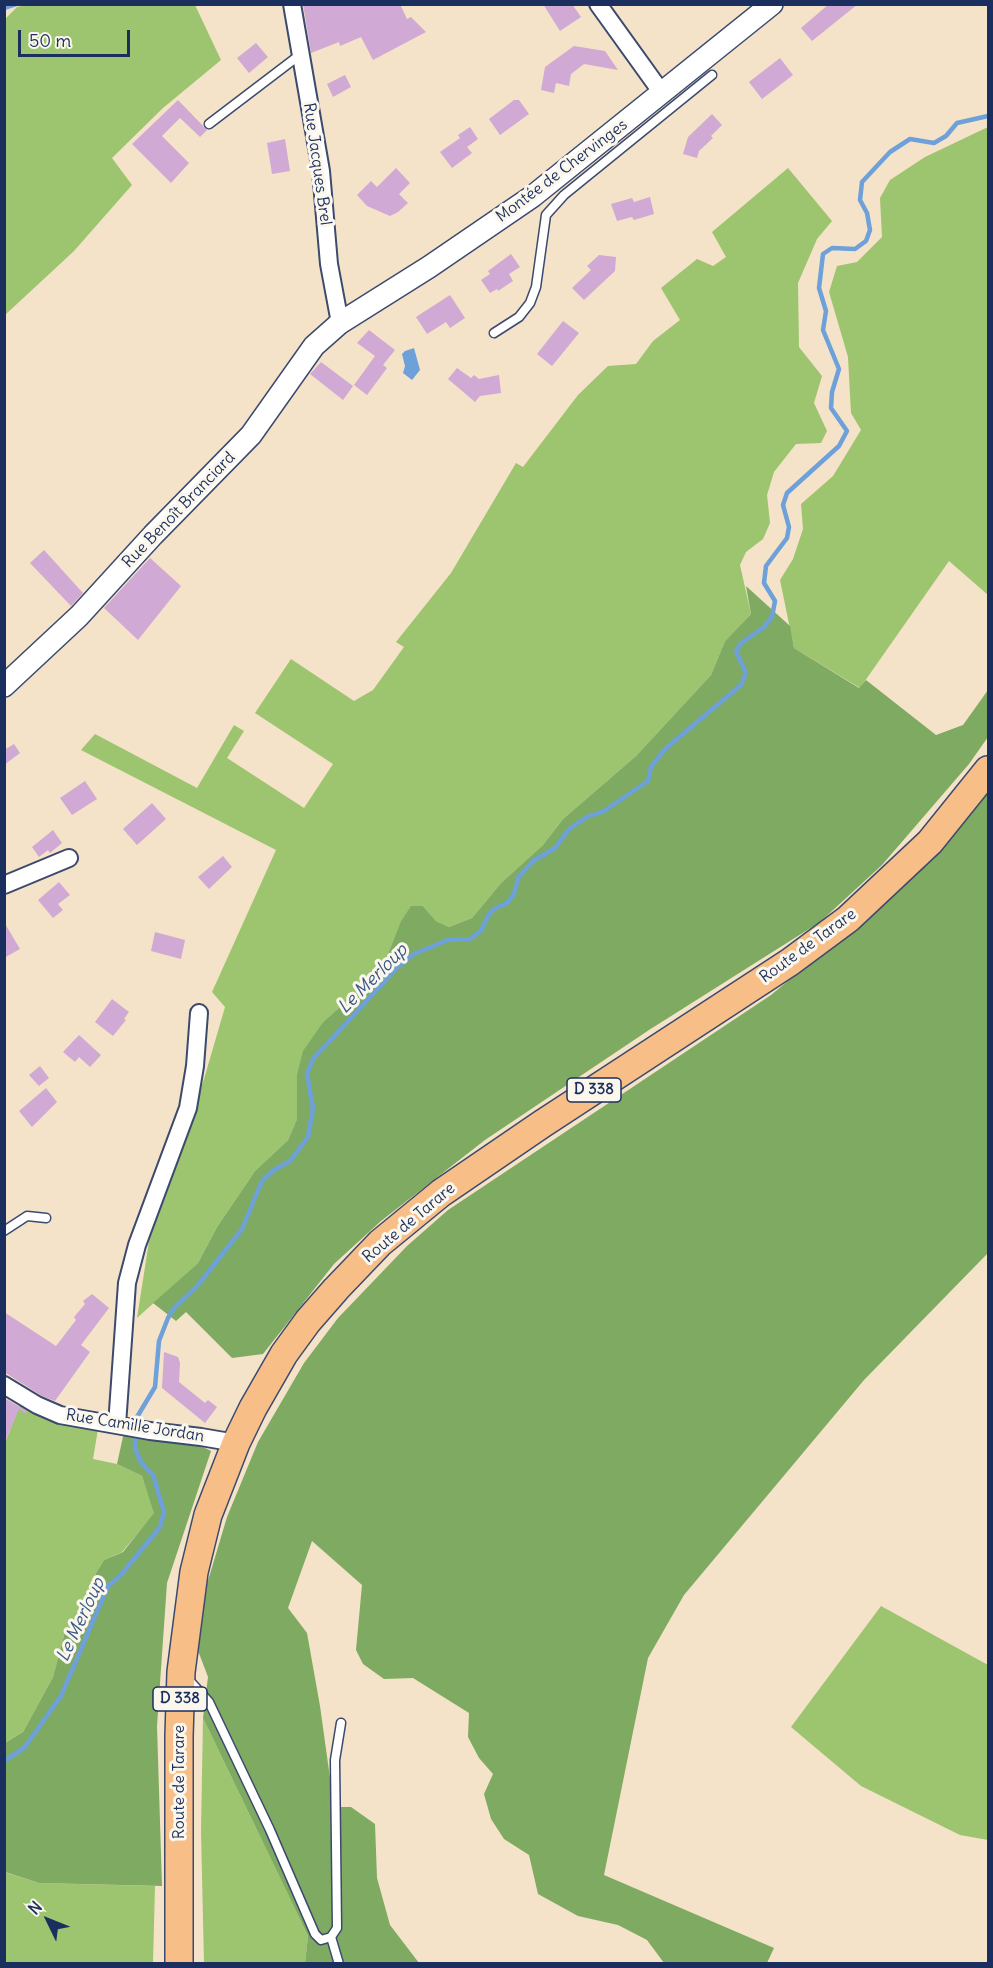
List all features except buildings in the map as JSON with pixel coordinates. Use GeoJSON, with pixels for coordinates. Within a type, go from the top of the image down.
{"type":"FeatureCollection","features":[{"type":"Feature","properties":{"kind":"main road","name":"Route de Tarare"},"geometry":{"type":"LineString","coordinates":[[179,1964],[181,1672],[194,1572],[208,1515],[236,1443],[253,1408],[290,1346],[336,1290],[380,1243],[450,1186],[790,962],[848,919],[930,842],[988,770]]}},
{"type":"Feature","properties":{"kind":"street","name":"Rue Jacques Brel"},"geometry":{"type":"LineString","coordinates":[[292,4],[321,171],[329,264],[340,323]]}},
{"type":"Feature","properties":{"kind":"street"},"geometry":{"type":"LineString","coordinates":[[598,4],[662,93]]}},
{"type":"Feature","properties":{"kind":"street","name":"Montée de Chervinges"},"geometry":{"type":"LineString","coordinates":[[340,323],[429,267],[616,142],[662,93],[772,4]]}},
{"type":"Feature","properties":{"kind":"street","name":"Rue Benoît Branciard"},"geometry":{"type":"LineString","coordinates":[[4,686],[79,616],[153,535],[223,466],[251,435],[314,346],[340,323]]}},
{"type":"Feature","properties":{"kind":"street"},"geometry":{"type":"LineString","coordinates":[[4,885],[69,858]]}},
{"type":"Feature","properties":{"kind":"street"},"geometry":{"type":"LineString","coordinates":[[120,1426],[127,1283],[137,1245],[188,1108],[195,1066],[199,1013]]}},
{"type":"Feature","properties":{"kind":"street","name":"Rue Camille Jordan"},"geometry":{"type":"LineString","coordinates":[[4,1385],[37,1405],[60,1415],[236,1443]]}},
{"type":"Feature","properties":{"kind":"lane"},"geometry":{"type":"LineString","coordinates":[[209,124],[301,54]]}},
{"type":"Feature","properties":{"kind":"lane"},"geometry":{"type":"LineString","coordinates":[[494,333],[519,317],[530,303],[536,287],[546,215],[616,142],[712,75]]}},
{"type":"Feature","properties":{"kind":"lane"},"geometry":{"type":"LineString","coordinates":[[4,1231],[27,1216],[46,1218]]}},
{"type":"Feature","properties":{"kind":"lane"},"geometry":{"type":"LineString","coordinates":[[181,1672],[210,1702],[270,1830],[315,1935],[321,1940],[331,1937],[337,1928],[335,1760],[341,1723]]}},
{"type":"Feature","properties":{"kind":"lane"},"geometry":{"type":"LineString","coordinates":[[331,1937],[339,1964]]}},
{"type":"Feature","properties":{"kind":"green space"},"geometry":{"type":"Polygon","coordinates":[[[27,5],[195,5],[221,60],[163,108],[112,158],[132,185],[74,251],[5,315],[5,19],[17,7],[27,5]]]}},
{"type":"Feature","properties":{"kind":"green space"},"geometry":{"type":"Polygon","coordinates":[[[988,127],[988,595],[949,561],[860,688],[794,648],[780,580],[793,559],[803,529],[801,504],[833,476],[861,430],[851,413],[848,357],[829,292],[837,266],[857,262],[882,237],[880,198],[890,180],[925,157],[988,127]]]}},
{"type":"Feature","properties":{"kind":"green space"},"geometry":{"type":"Polygon","coordinates":[[[788,168],[832,221],[817,239],[798,283],[799,347],[822,376],[814,403],[827,431],[821,443],[796,444],[774,472],[767,495],[770,523],[763,539],[746,552],[740,565],[751,614],[725,641],[711,675],[636,756],[563,819],[543,845],[501,883],[472,918],[449,927],[436,921],[423,906],[400,923],[386,959],[376,976],[324,1021],[297,1075],[297,1119],[288,1140],[255,1171],[217,1227],[198,1263],[137,1318],[150,1235],[204,1079],[225,1007],[212,992],[276,850],[81,750],[95,734],[197,788],[234,725],[244,731],[227,758],[304,808],[333,764],[255,713],[291,659],[354,701],[373,690],[404,647],[396,642],[451,573],[516,463],[523,467],[578,395],[608,366],[636,364],[653,341],[680,320],[661,288],[697,259],[713,266],[726,257],[712,232],[788,168]]]}},
{"type":"Feature","properties":{"kind":"green space"},"geometry":{"type":"Polygon","coordinates":[[[746,586],[790,626],[794,648],[859,688],[866,680],[936,735],[963,725],[988,690],[988,737],[969,764],[882,865],[820,922],[649,1030],[485,1140],[381,1221],[334,1264],[263,1354],[232,1358],[186,1312],[176,1321],[153,1303],[198,1263],[217,1227],[255,1171],[288,1140],[297,1119],[297,1075],[303,1051],[324,1021],[376,976],[386,959],[400,923],[411,906],[423,906],[436,921],[449,927],[472,918],[501,883],[543,845],[563,819],[636,756],[711,675],[725,641],[751,614],[746,586]]]}},
{"type":"Feature","properties":{"kind":"green space"},"geometry":{"type":"Polygon","coordinates":[[[988,787],[988,1253],[864,1380],[684,1595],[648,1658],[604,1875],[774,1948],[767,1963],[664,1963],[647,1940],[618,1925],[578,1916],[538,1894],[529,1855],[504,1839],[491,1819],[484,1794],[493,1774],[479,1758],[468,1737],[469,1713],[413,1678],[384,1679],[363,1664],[356,1650],[362,1585],[312,1541],[288,1608],[307,1633],[334,1807],[351,1807],[375,1824],[377,1878],[390,1925],[419,1963],[305,1963],[308,1936],[203,1718],[208,1677],[197,1648],[207,1584],[227,1517],[258,1442],[304,1363],[338,1318],[407,1246],[448,1210],[771,995],[893,894],[988,787]]]}},
{"type":"Feature","properties":{"kind":"green space"},"geometry":{"type":"Polygon","coordinates":[[[21,1402],[98,1429],[93,1459],[117,1464],[142,1476],[155,1513],[122,1552],[104,1560],[96,1573],[87,1607],[65,1632],[53,1677],[23,1732],[5,1743],[5,1443],[21,1402]]]}},
{"type":"Feature","properties":{"kind":"green space"},"geometry":{"type":"Polygon","coordinates":[[[124,1432],[195,1443],[211,1451],[167,1583],[157,1726],[162,1886],[39,1883],[5,1872],[5,1743],[23,1732],[53,1677],[65,1632],[87,1607],[96,1573],[104,1560],[123,1552],[154,1513],[142,1476],[117,1464],[124,1432]]]}},
{"type":"Feature","properties":{"kind":"green space"},"geometry":{"type":"Polygon","coordinates":[[[881,1606],[988,1665],[988,1840],[960,1835],[861,1786],[791,1727],[881,1606]]]}},
{"type":"Feature","properties":{"kind":"green space"},"geometry":{"type":"Polygon","coordinates":[[[203,1718],[308,1936],[305,1963],[204,1963],[201,1831],[203,1718]]]}},
{"type":"Feature","properties":{"kind":"green space"},"geometry":{"type":"Polygon","coordinates":[[[4,1872],[39,1883],[155,1886],[153,1963],[5,1963],[4,1872]]]}},
{"type":"Feature","properties":{"kind":"water"},"geometry":{"type":"Polygon","coordinates":[[[414,348],[420,370],[412,380],[403,373],[405,366],[402,354],[414,348]]]}},
{"type":"Feature","properties":{"kind":"waterway"},"geometry":{"type":"LineString","coordinates":[[4,8],[16,4]]}},
{"type":"Feature","properties":{"kind":"waterway","name":"Le Merloup"},"geometry":{"type":"LineString","coordinates":[[4,1761],[24,1748],[61,1696],[108,1586],[120,1576],[160,1527],[164,1512],[153,1475],[141,1462],[135,1449],[137,1417],[155,1387],[159,1341],[174,1308],[198,1285],[242,1229],[262,1181],[274,1170],[290,1161],[308,1137],[313,1108],[307,1074],[313,1059],[397,968],[414,954],[448,940],[470,939],[481,931],[494,909],[507,903],[514,894],[518,878],[533,861],[555,848],[569,829],[587,817],[604,811],[648,781],[651,767],[665,749],[741,685],[746,673],[736,651],[741,643],[763,628],[772,617],[775,601],[764,583],[766,566],[787,538],[789,527],[783,505],[787,493],[839,446],[847,431],[831,408],[832,392],[839,369],[823,330],[826,311],[819,288],[823,254],[832,248],[855,249],[866,241],[870,230],[867,213],[860,200],[862,182],[890,152],[910,139],[934,143],[946,136],[957,123],[988,116]]}}]}
